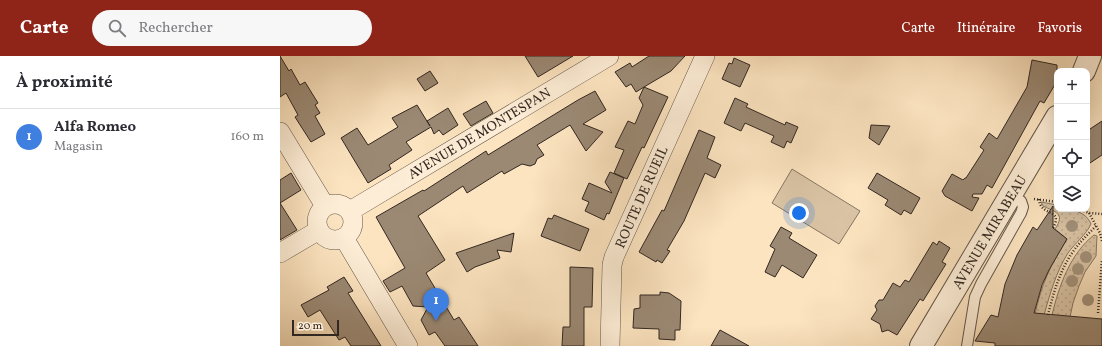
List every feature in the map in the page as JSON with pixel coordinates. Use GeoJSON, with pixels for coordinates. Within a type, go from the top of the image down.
{"type":"FeatureCollection","features":[{"type":"Feature","properties":{"kind":"street","name":"AVENUE DE MONTESPAN"},"geometry":{"type":"LineString","coordinates":[[350,211],[609,56]]}},
{"type":"Feature","properties":{"kind":"street","name":"ROUTE DE RUEIL"},"geometry":{"type":"LineString","coordinates":[[610,346],[612,265],[614,257],[705,56]]}},
{"type":"Feature","properties":{"kind":"street"},"geometry":{"type":"LineString","coordinates":[[1085,68],[1090,56]]}},
{"type":"Feature","properties":{"kind":"street","name":"AVENUE MIRABEAU"},"geometry":{"type":"LineString","coordinates":[[921,346],[1016,198],[1054,123]]}},
{"type":"Feature","properties":{"kind":"street"},"geometry":{"type":"LineString","coordinates":[[280,132],[325,206]]}},
{"type":"Feature","properties":{"kind":"street"},"geometry":{"type":"LineString","coordinates":[[335,204],[346,207],[350,211],[354,222],[349,234],[344,238],[333,240],[327,239],[322,235],[319,230],[317,220],[318,215],[325,206],[335,204]]}},
{"type":"Feature","properties":{"kind":"street"},"geometry":{"type":"LineString","coordinates":[[280,253],[319,230]]}},
{"type":"Feature","properties":{"kind":"street"},"geometry":{"type":"LineString","coordinates":[[344,238],[408,346]]}},
{"type":"Feature","properties":{"kind":"lane"},"geometry":{"type":"LineString","coordinates":[[967,346],[975,297],[980,284],[1022,213],[1023,207],[1016,198]]}},
{"type":"Feature","properties":{"kind":"path"},"geometry":{"type":"LineString","coordinates":[[1016,198],[1054,202]]}},
{"type":"Feature","properties":{"kind":"path"},"geometry":{"type":"LineString","coordinates":[[1039,199],[1040,205],[1045,211],[1053,214],[1056,218],[1053,228]]}},
{"type":"Feature","properties":{"kind":"path"},"geometry":{"type":"LineString","coordinates":[[1089,213],[1102,214]]}},
{"type":"Feature","properties":{"kind":"path"},"geometry":{"type":"LineString","coordinates":[[1089,213],[1097,225],[1102,241]]}},
{"type":"Feature","properties":{"kind":"path"},"geometry":{"type":"LineString","coordinates":[[1048,315],[1054,290],[1062,270],[1074,251],[1097,225]]}},
{"type":"Feature","properties":{"kind":"path"},"geometry":{"type":"LineString","coordinates":[[1098,313],[1102,260]]}},
{"type":"Feature","properties":{"kind":"shaded area"},"geometry":{"type":"Polygon","coordinates":[[[792,169],[860,211],[839,244],[772,203],[792,169]]]}},
{"type":"Feature","properties":{"kind":"shaded area"},"geometry":{"type":"Polygon","coordinates":[[[1041,202],[1054,204],[1054,212],[1043,206],[1041,202]]]}},
{"type":"Feature","properties":{"kind":"shaded area"},"geometry":{"type":"Polygon","coordinates":[[[1055,212],[1079,212],[1088,219],[1091,224],[1064,260],[1054,283],[1044,315],[1035,314],[1040,294],[1051,266],[1067,239],[1055,229],[1059,220],[1058,214],[1055,212]]]}},
{"type":"Feature","properties":{"kind":"shaded area"},"geometry":{"type":"Polygon","coordinates":[[[1094,235],[1097,236],[1096,256],[1085,272],[1079,286],[1070,317],[1052,315],[1062,282],[1072,261],[1078,251],[1094,235]]]}},
{"type":"Feature","properties":{"kind":"building"},"geometry":{"type":"Polygon","coordinates":[[[280,56],[289,71],[291,69],[300,85],[305,82],[318,103],[315,105],[320,113],[315,116],[325,134],[311,142],[295,117],[298,115],[286,93],[280,97],[280,56]]]}},
{"type":"Feature","properties":{"kind":"building"},"geometry":{"type":"Polygon","coordinates":[[[525,56],[573,56],[538,77],[525,56]]]}},
{"type":"Feature","properties":{"kind":"building"},"geometry":{"type":"Polygon","coordinates":[[[649,56],[685,56],[671,71],[636,92],[631,84],[626,87],[615,72],[630,63],[632,67],[649,56]]]}},
{"type":"Feature","properties":{"kind":"building"},"geometry":{"type":"Polygon","coordinates":[[[734,58],[750,65],[740,87],[722,79],[729,63],[732,64],[734,58]]]}},
{"type":"Feature","properties":{"kind":"building"},"geometry":{"type":"Polygon","coordinates":[[[1032,60],[1057,65],[1057,68],[1054,68],[1054,86],[1044,103],[1040,101],[992,188],[987,185],[982,194],[973,194],[972,197],[979,198],[972,211],[945,196],[942,191],[952,174],[963,180],[966,178],[984,150],[980,147],[989,133],[997,139],[1027,87],[1032,60]]]}},
{"type":"Feature","properties":{"kind":"building"},"geometry":{"type":"Polygon","coordinates":[[[430,71],[438,83],[425,91],[417,79],[430,71]]]}},
{"type":"Feature","properties":{"kind":"building"},"geometry":{"type":"Polygon","coordinates":[[[644,87],[668,97],[644,148],[642,147],[627,179],[614,173],[624,150],[615,147],[628,121],[635,124],[643,105],[639,98],[644,87]]]}},
{"type":"Feature","properties":{"kind":"building"},"geometry":{"type":"Polygon","coordinates":[[[595,91],[606,110],[583,124],[603,132],[586,151],[570,125],[537,145],[544,155],[537,159],[535,164],[530,166],[522,164],[504,174],[502,171],[467,193],[463,186],[418,216],[445,260],[426,273],[454,320],[459,317],[478,346],[445,346],[435,332],[429,335],[421,320],[428,307],[413,306],[402,286],[390,292],[383,281],[405,268],[376,217],[423,190],[424,191],[486,151],[488,155],[595,91]]]}},
{"type":"Feature","properties":{"kind":"building"},"geometry":{"type":"Polygon","coordinates":[[[735,98],[748,104],[746,107],[785,125],[786,122],[798,127],[791,143],[787,141],[784,148],[771,142],[774,136],[745,123],[741,131],[724,123],[735,98]]]}},
{"type":"Feature","properties":{"kind":"building"},"geometry":{"type":"Polygon","coordinates":[[[486,101],[493,113],[471,126],[463,114],[486,101]]]}},
{"type":"Feature","properties":{"kind":"building"},"geometry":{"type":"Polygon","coordinates":[[[417,105],[430,126],[427,121],[448,108],[458,125],[443,135],[439,130],[434,134],[431,127],[406,142],[412,150],[389,165],[391,169],[368,183],[341,138],[357,128],[368,145],[398,127],[392,118],[417,105]]]}},
{"type":"Feature","properties":{"kind":"building"},"geometry":{"type":"Polygon","coordinates":[[[1102,121],[1102,155],[1090,163],[1090,140],[1090,129],[1102,121]]]}},
{"type":"Feature","properties":{"kind":"building"},"geometry":{"type":"Polygon","coordinates":[[[871,125],[890,126],[879,145],[869,138],[871,125]]]}},
{"type":"Feature","properties":{"kind":"building"},"geometry":{"type":"Polygon","coordinates":[[[699,130],[715,137],[707,158],[721,165],[715,178],[705,173],[684,221],[667,250],[670,251],[662,263],[657,260],[656,262],[639,252],[662,210],[664,211],[699,130]]]}},
{"type":"Feature","properties":{"kind":"building"},"geometry":{"type":"Polygon","coordinates":[[[610,172],[624,178],[609,214],[607,213],[604,220],[585,211],[589,202],[582,199],[589,183],[612,193],[605,182],[610,172]]]}},
{"type":"Feature","properties":{"kind":"building"},"geometry":{"type":"Polygon","coordinates":[[[291,173],[301,190],[280,203],[280,180],[291,173]]]}},
{"type":"Feature","properties":{"kind":"building"},"geometry":{"type":"Polygon","coordinates":[[[877,173],[920,198],[911,214],[904,210],[901,215],[885,205],[888,200],[868,188],[877,173]]]}},
{"type":"Feature","properties":{"kind":"building"},"geometry":{"type":"Polygon","coordinates":[[[280,203],[297,230],[280,240],[280,203]]]}},
{"type":"Feature","properties":{"kind":"building"},"geometry":{"type":"Polygon","coordinates":[[[1053,206],[1053,228],[1067,239],[1042,285],[1034,313],[1102,319],[1102,346],[995,346],[995,343],[975,341],[991,315],[998,317],[1005,284],[1017,255],[1033,227],[1037,230],[1053,206]]]}},
{"type":"Feature","properties":{"kind":"building"},"geometry":{"type":"Polygon","coordinates":[[[554,215],[589,229],[580,251],[541,236],[548,218],[552,219],[554,215]]]}},
{"type":"Feature","properties":{"kind":"building"},"geometry":{"type":"Polygon","coordinates":[[[781,227],[792,233],[789,238],[817,255],[803,278],[782,265],[775,277],[765,272],[775,249],[770,246],[781,227]]]}},
{"type":"Feature","properties":{"kind":"building"},"geometry":{"type":"Polygon","coordinates":[[[514,233],[511,252],[497,250],[500,258],[475,267],[467,272],[456,253],[514,233]]]}},
{"type":"Feature","properties":{"kind":"building"},"geometry":{"type":"Polygon","coordinates":[[[939,241],[950,248],[942,262],[946,264],[923,301],[920,299],[897,335],[888,330],[882,332],[880,324],[871,319],[877,310],[875,306],[879,300],[883,300],[893,283],[900,287],[905,280],[909,282],[933,242],[937,245],[939,241]]]}},
{"type":"Feature","properties":{"kind":"building"},"geometry":{"type":"Polygon","coordinates":[[[570,267],[593,268],[592,307],[584,307],[584,346],[562,346],[563,327],[570,327],[570,267]]]}},
{"type":"Feature","properties":{"kind":"building"},"geometry":{"type":"Polygon","coordinates":[[[344,277],[353,291],[348,293],[381,346],[351,346],[345,337],[339,340],[320,310],[308,317],[301,305],[329,290],[327,287],[344,277]]]}},
{"type":"Feature","properties":{"kind":"building"},"geometry":{"type":"Polygon","coordinates":[[[660,292],[669,293],[681,301],[680,330],[675,330],[675,340],[659,339],[659,329],[633,328],[634,309],[640,308],[640,295],[660,295],[660,292]]]}},
{"type":"Feature","properties":{"kind":"building"},"geometry":{"type":"Polygon","coordinates":[[[720,330],[749,346],[711,346],[720,330]]]}},
{"type":"Feature","properties":{"kind":"place","name":"Alfa Romeo"},"geometry":{"type":"Point","coordinates":[436,321]}}]}
